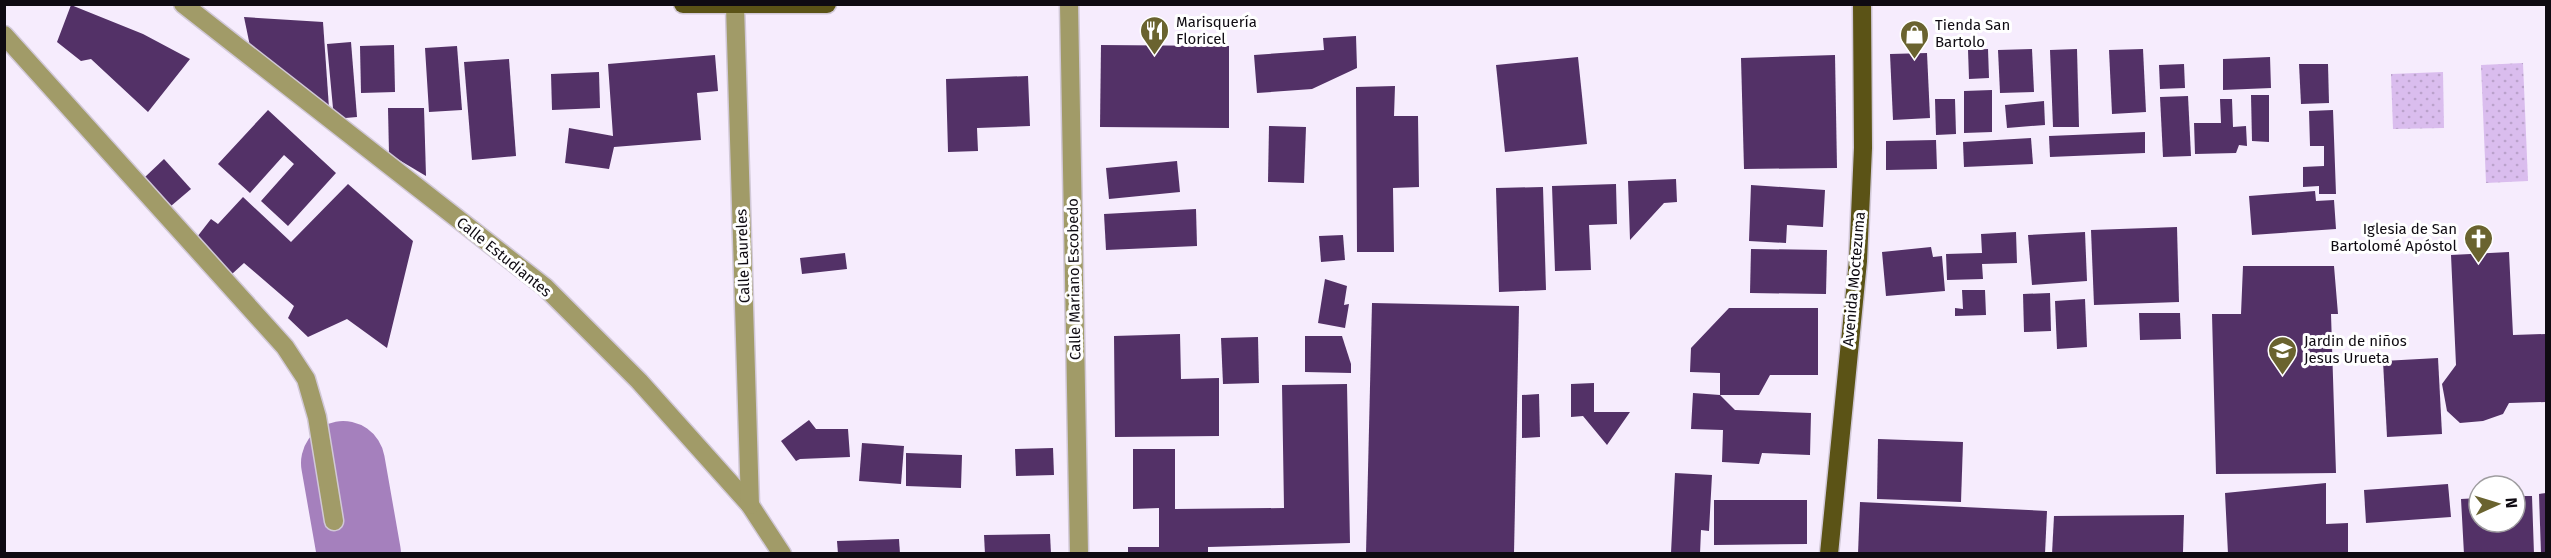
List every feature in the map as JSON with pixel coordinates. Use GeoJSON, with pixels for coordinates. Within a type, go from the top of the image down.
{"type":"FeatureCollection","features":[{"type":"Feature","properties":{"kind":"main road"},"geometry":{"type":"LineString","coordinates":[[683,4],[735,6],[827,4]]}},
{"type":"Feature","properties":{"kind":"main road","name":"Avenida Moctezuma"},"geometry":{"type":"LineString","coordinates":[[1829,554],[1858,261],[1863,148],[1862,4]]}},
{"type":"Feature","properties":{"kind":"street","name":"Calle Estudiantes"},"geometry":{"type":"LineString","coordinates":[[183,4],[545,287],[639,381],[750,505],[782,554]]}},
{"type":"Feature","properties":{"kind":"street","name":"Calle Mariano Escobedo"},"geometry":{"type":"LineString","coordinates":[[1069,4],[1079,554]]}},
{"type":"Feature","properties":{"kind":"street","name":"Calle Laureles"},"geometry":{"type":"LineString","coordinates":[[735,6],[750,505]]}},
{"type":"Feature","properties":{"kind":"street"},"geometry":{"type":"LineString","coordinates":[[4,35],[285,347],[306,380],[317,417],[334,522]]}},
{"type":"Feature","properties":{"kind":"shaded area"},"geometry":{"type":"Polygon","coordinates":[[[2523,63],[2528,181],[2486,183],[2481,65],[2523,63]]]}},
{"type":"Feature","properties":{"kind":"shaded area"},"geometry":{"type":"Polygon","coordinates":[[[2443,72],[2444,128],[2393,129],[2391,74],[2443,72]]]}},
{"type":"Feature","properties":{"kind":"building"},"geometry":{"type":"Polygon","coordinates":[[[71,5],[143,34],[190,59],[148,112],[91,59],[81,61],[57,42],[71,5]]]}},
{"type":"Feature","properties":{"kind":"building"},"geometry":{"type":"Polygon","coordinates":[[[244,17],[323,22],[329,108],[251,51],[244,17]]]}},
{"type":"Feature","properties":{"kind":"building"},"geometry":{"type":"Polygon","coordinates":[[[1356,36],[1357,68],[1312,89],[1257,93],[1254,55],[1324,50],[1323,38],[1356,36]]]}},
{"type":"Feature","properties":{"kind":"building"},"geometry":{"type":"Polygon","coordinates":[[[351,42],[357,117],[334,119],[327,44],[351,42]]]}},
{"type":"Feature","properties":{"kind":"building"},"geometry":{"type":"Polygon","coordinates":[[[394,45],[395,92],[361,93],[360,46],[394,45]]]}},
{"type":"Feature","properties":{"kind":"building"},"geometry":{"type":"Polygon","coordinates":[[[1101,45],[1229,46],[1229,128],[1100,127],[1101,45]]]}},
{"type":"Feature","properties":{"kind":"building"},"geometry":{"type":"Polygon","coordinates":[[[457,46],[462,110],[429,112],[425,48],[457,46]]]}},
{"type":"Feature","properties":{"kind":"building"},"geometry":{"type":"Polygon","coordinates":[[[1988,49],[1989,78],[1969,79],[1968,50],[1988,49]]]}},
{"type":"Feature","properties":{"kind":"building"},"geometry":{"type":"Polygon","coordinates":[[[2032,49],[2034,92],[2000,93],[1998,50],[2032,49]]]}},
{"type":"Feature","properties":{"kind":"building"},"geometry":{"type":"Polygon","coordinates":[[[2077,49],[2079,127],[2053,127],[2050,50],[2077,49]]]}},
{"type":"Feature","properties":{"kind":"building"},"geometry":{"type":"Polygon","coordinates":[[[2143,49],[2146,112],[2112,114],[2109,50],[2143,49]]]}},
{"type":"Feature","properties":{"kind":"building"},"geometry":{"type":"Polygon","coordinates":[[[1927,53],[1930,118],[1893,120],[1890,54],[1927,53]]]}},
{"type":"Feature","properties":{"kind":"building"},"geometry":{"type":"Polygon","coordinates":[[[715,55],[718,91],[697,93],[701,140],[614,147],[609,169],[565,163],[569,128],[613,136],[608,64],[715,55]]]}},
{"type":"Feature","properties":{"kind":"building"},"geometry":{"type":"Polygon","coordinates":[[[1835,55],[1837,168],[1744,169],[1741,58],[1835,55]]]}},
{"type":"Feature","properties":{"kind":"building"},"geometry":{"type":"Polygon","coordinates":[[[1578,57],[1587,144],[1505,152],[1496,65],[1578,57]]]}},
{"type":"Feature","properties":{"kind":"building"},"geometry":{"type":"Polygon","coordinates":[[[2270,57],[2271,88],[2223,90],[2223,59],[2270,57]]]}},
{"type":"Feature","properties":{"kind":"building"},"geometry":{"type":"Polygon","coordinates":[[[509,59],[516,156],[472,160],[464,62],[509,59]]]}},
{"type":"Feature","properties":{"kind":"building"},"geometry":{"type":"Polygon","coordinates":[[[2184,64],[2185,88],[2160,89],[2159,65],[2184,64]]]}},
{"type":"Feature","properties":{"kind":"building"},"geometry":{"type":"Polygon","coordinates":[[[2299,64],[2328,64],[2329,103],[2301,104],[2299,64]]]}},
{"type":"Feature","properties":{"kind":"building"},"geometry":{"type":"Polygon","coordinates":[[[599,72],[600,108],[552,110],[551,74],[599,72]]]}},
{"type":"Feature","properties":{"kind":"building"},"geometry":{"type":"Polygon","coordinates":[[[1028,76],[1030,126],[977,128],[978,151],[948,152],[946,79],[1028,76]]]}},
{"type":"Feature","properties":{"kind":"building"},"geometry":{"type":"Polygon","coordinates":[[[1395,86],[1394,116],[1418,116],[1419,187],[1393,188],[1394,252],[1357,252],[1356,87],[1395,86]]]}},
{"type":"Feature","properties":{"kind":"building"},"geometry":{"type":"Polygon","coordinates":[[[1992,90],[1992,132],[1964,133],[1964,91],[1992,90]]]}},
{"type":"Feature","properties":{"kind":"building"},"geometry":{"type":"Polygon","coordinates":[[[2251,95],[2269,95],[2269,142],[2252,141],[2251,95]]]}},
{"type":"Feature","properties":{"kind":"building"},"geometry":{"type":"Polygon","coordinates":[[[2188,96],[2191,156],[2163,157],[2160,97],[2188,96]]]}},
{"type":"Feature","properties":{"kind":"building"},"geometry":{"type":"Polygon","coordinates":[[[1935,99],[1955,99],[1956,134],[1936,135],[1935,99]]]}},
{"type":"Feature","properties":{"kind":"building"},"geometry":{"type":"Polygon","coordinates":[[[2220,99],[2232,99],[2233,127],[2246,126],[2247,146],[2239,145],[2236,153],[2195,154],[2194,123],[2221,123],[2220,99]]]}},
{"type":"Feature","properties":{"kind":"building"},"geometry":{"type":"Polygon","coordinates":[[[2044,101],[2045,125],[2007,128],[2005,105],[2044,101]]]}},
{"type":"Feature","properties":{"kind":"building"},"geometry":{"type":"Polygon","coordinates":[[[388,108],[424,108],[426,176],[389,154],[388,108]]]}},
{"type":"Feature","properties":{"kind":"building"},"geometry":{"type":"Polygon","coordinates":[[[268,110],[336,173],[288,226],[261,201],[294,164],[284,155],[250,193],[218,164],[268,110]]]}},
{"type":"Feature","properties":{"kind":"building"},"geometry":{"type":"Polygon","coordinates":[[[2333,110],[2336,194],[2319,194],[2319,186],[2303,187],[2303,167],[2324,166],[2324,146],[2310,146],[2309,111],[2333,110]]]}},
{"type":"Feature","properties":{"kind":"building"},"geometry":{"type":"Polygon","coordinates":[[[1269,126],[1306,127],[1304,183],[1268,182],[1269,126]]]}},
{"type":"Feature","properties":{"kind":"building"},"geometry":{"type":"Polygon","coordinates":[[[2145,132],[2145,153],[2050,157],[2049,136],[2145,132]]]}},
{"type":"Feature","properties":{"kind":"building"},"geometry":{"type":"Polygon","coordinates":[[[2031,138],[2033,164],[1964,167],[1963,142],[2031,138]]]}},
{"type":"Feature","properties":{"kind":"building"},"geometry":{"type":"Polygon","coordinates":[[[1936,140],[1937,169],[1886,170],[1886,141],[1936,140]]]}},
{"type":"Feature","properties":{"kind":"building"},"geometry":{"type":"Polygon","coordinates":[[[164,159],[191,189],[171,206],[145,177],[164,159]]]}},
{"type":"Feature","properties":{"kind":"building"},"geometry":{"type":"Polygon","coordinates":[[[1177,161],[1180,192],[1109,199],[1106,168],[1177,161]]]}},
{"type":"Feature","properties":{"kind":"building"},"geometry":{"type":"Polygon","coordinates":[[[1676,179],[1677,202],[1664,203],[1630,240],[1628,181],[1676,179]]]}},
{"type":"Feature","properties":{"kind":"building"},"geometry":{"type":"Polygon","coordinates":[[[348,184],[413,241],[387,348],[347,319],[308,337],[288,318],[294,306],[244,263],[232,274],[197,237],[211,219],[218,224],[243,197],[291,242],[348,184]]]}},
{"type":"Feature","properties":{"kind":"building"},"geometry":{"type":"Polygon","coordinates":[[[1616,184],[1617,224],[1589,225],[1591,270],[1555,271],[1552,186],[1616,184]]]}},
{"type":"Feature","properties":{"kind":"building"},"geometry":{"type":"Polygon","coordinates":[[[1751,185],[1825,190],[1823,227],[1787,225],[1786,243],[1749,241],[1751,185]]]}},
{"type":"Feature","properties":{"kind":"building"},"geometry":{"type":"Polygon","coordinates":[[[1543,187],[1546,290],[1499,292],[1496,188],[1543,187]]]}},
{"type":"Feature","properties":{"kind":"building"},"geometry":{"type":"Polygon","coordinates":[[[2315,191],[2316,201],[2334,200],[2336,229],[2252,235],[2249,196],[2315,191]]]}},
{"type":"Feature","properties":{"kind":"building"},"geometry":{"type":"Polygon","coordinates":[[[1196,209],[1197,246],[1106,250],[1104,214],[1196,209]]]}},
{"type":"Feature","properties":{"kind":"building"},"geometry":{"type":"Polygon","coordinates":[[[2177,227],[2179,302],[2094,305],[2091,230],[2177,227]]]}},
{"type":"Feature","properties":{"kind":"building"},"geometry":{"type":"Polygon","coordinates":[[[2016,232],[2017,263],[1982,264],[1983,279],[1947,280],[1946,254],[1982,253],[1981,234],[2016,232]]]}},
{"type":"Feature","properties":{"kind":"building"},"geometry":{"type":"Polygon","coordinates":[[[2085,232],[2087,281],[2032,285],[2028,235],[2085,232]]]}},
{"type":"Feature","properties":{"kind":"building"},"geometry":{"type":"Polygon","coordinates":[[[1343,235],[1345,260],[1321,262],[1319,236],[1343,235]]]}},
{"type":"Feature","properties":{"kind":"building"},"geometry":{"type":"Polygon","coordinates":[[[1931,247],[1933,257],[1942,256],[1945,291],[1886,296],[1882,252],[1931,247]]]}},
{"type":"Feature","properties":{"kind":"building"},"geometry":{"type":"Polygon","coordinates":[[[1751,249],[1827,250],[1826,294],[1750,293],[1751,249]]]}},
{"type":"Feature","properties":{"kind":"building"},"geometry":{"type":"Polygon","coordinates":[[[2509,252],[2513,335],[2546,334],[2546,402],[2509,403],[2503,414],[2483,421],[2460,423],[2447,411],[2442,384],[2456,365],[2451,255],[2509,252]]]}},
{"type":"Feature","properties":{"kind":"building"},"geometry":{"type":"Polygon","coordinates":[[[845,253],[847,269],[802,274],[800,258],[845,253]]]}},
{"type":"Feature","properties":{"kind":"building"},"geometry":{"type":"Polygon","coordinates":[[[2243,266],[2334,266],[2338,314],[2331,314],[2336,473],[2216,474],[2212,314],[2241,314],[2243,266]]]}},
{"type":"Feature","properties":{"kind":"building"},"geometry":{"type":"Polygon","coordinates":[[[1325,279],[1347,286],[1344,305],[1349,304],[1345,328],[1318,323],[1325,279]]]}},
{"type":"Feature","properties":{"kind":"building"},"geometry":{"type":"Polygon","coordinates":[[[1962,290],[1985,290],[1986,315],[1955,316],[1955,308],[1963,309],[1962,290]]]}},
{"type":"Feature","properties":{"kind":"building"},"geometry":{"type":"Polygon","coordinates":[[[2050,293],[2051,331],[2024,332],[2023,294],[2050,293]]]}},
{"type":"Feature","properties":{"kind":"building"},"geometry":{"type":"Polygon","coordinates":[[[2085,299],[2087,347],[2057,349],[2055,301],[2085,299]]]}},
{"type":"Feature","properties":{"kind":"building"},"geometry":{"type":"Polygon","coordinates":[[[1372,303],[1519,306],[1514,554],[1366,554],[1372,303]]]}},
{"type":"Feature","properties":{"kind":"building"},"geometry":{"type":"Polygon","coordinates":[[[1729,308],[1818,308],[1818,375],[1770,375],[1759,395],[1720,395],[1720,373],[1690,372],[1691,348],[1729,308]]]}},
{"type":"Feature","properties":{"kind":"building"},"geometry":{"type":"Polygon","coordinates":[[[2139,313],[2180,313],[2181,339],[2140,340],[2139,313]]]}},
{"type":"Feature","properties":{"kind":"building"},"geometry":{"type":"Polygon","coordinates":[[[1180,334],[1181,379],[1219,378],[1219,436],[1115,437],[1114,336],[1180,334]]]}},
{"type":"Feature","properties":{"kind":"building"},"geometry":{"type":"Polygon","coordinates":[[[1305,336],[1342,336],[1351,364],[1351,373],[1305,372],[1305,336]]]}},
{"type":"Feature","properties":{"kind":"building"},"geometry":{"type":"Polygon","coordinates":[[[1258,337],[1259,383],[1223,384],[1221,338],[1258,337]]]}},
{"type":"Feature","properties":{"kind":"building"},"geometry":{"type":"Polygon","coordinates":[[[2438,358],[2442,434],[2387,437],[2383,361],[2438,358]]]}},
{"type":"Feature","properties":{"kind":"building"},"geometry":{"type":"Polygon","coordinates":[[[1594,383],[1594,412],[1630,412],[1607,445],[1583,416],[1571,417],[1571,384],[1594,383]]]}},
{"type":"Feature","properties":{"kind":"building"},"geometry":{"type":"Polygon","coordinates":[[[1347,384],[1350,543],[1208,547],[1208,554],[1128,554],[1128,547],[1159,547],[1159,508],[1133,509],[1133,449],[1175,449],[1175,509],[1284,508],[1282,385],[1347,384]]]}},
{"type":"Feature","properties":{"kind":"building"},"geometry":{"type":"Polygon","coordinates":[[[1693,393],[1720,395],[1735,410],[1811,413],[1810,455],[1762,453],[1759,464],[1722,462],[1723,430],[1691,429],[1693,393]]]}},
{"type":"Feature","properties":{"kind":"building"},"geometry":{"type":"Polygon","coordinates":[[[1539,394],[1540,437],[1522,438],[1522,395],[1539,394]]]}},
{"type":"Feature","properties":{"kind":"building"},"geometry":{"type":"Polygon","coordinates":[[[809,420],[816,429],[848,429],[850,457],[796,461],[781,441],[809,420]]]}},
{"type":"Feature","properties":{"kind":"building"},"geometry":{"type":"Polygon","coordinates":[[[1878,439],[1963,442],[1961,502],[1877,499],[1878,439]]]}},
{"type":"Feature","properties":{"kind":"building"},"geometry":{"type":"Polygon","coordinates":[[[862,443],[904,446],[901,484],[859,481],[862,443]]]}},
{"type":"Feature","properties":{"kind":"building"},"geometry":{"type":"Polygon","coordinates":[[[1053,448],[1054,475],[1016,476],[1015,449],[1053,448]]]}},
{"type":"Feature","properties":{"kind":"building"},"geometry":{"type":"Polygon","coordinates":[[[906,453],[962,455],[961,488],[906,486],[906,453]]]}},
{"type":"Feature","properties":{"kind":"building"},"geometry":{"type":"Polygon","coordinates":[[[1675,473],[1712,475],[1709,531],[1701,530],[1700,554],[1671,553],[1675,473]]]}},
{"type":"Feature","properties":{"kind":"building"},"geometry":{"type":"Polygon","coordinates":[[[2326,483],[2326,524],[2348,523],[2348,554],[2228,554],[2225,493],[2326,483]]]}},
{"type":"Feature","properties":{"kind":"building"},"geometry":{"type":"Polygon","coordinates":[[[2448,484],[2451,517],[2366,523],[2364,490],[2448,484]]]}},
{"type":"Feature","properties":{"kind":"building"},"geometry":{"type":"Polygon","coordinates":[[[2546,493],[2546,554],[2541,554],[2539,494],[2546,493]]]}},
{"type":"Feature","properties":{"kind":"building"},"geometry":{"type":"Polygon","coordinates":[[[2527,496],[2532,496],[2534,554],[2464,554],[2461,499],[2467,499],[2467,534],[2527,534],[2527,496]]]}},
{"type":"Feature","properties":{"kind":"building"},"geometry":{"type":"Polygon","coordinates":[[[1714,500],[1807,500],[1807,544],[1714,545],[1714,500]]]}},
{"type":"Feature","properties":{"kind":"building"},"geometry":{"type":"Polygon","coordinates":[[[1860,502],[2047,511],[2045,554],[1858,554],[1860,502]]]}},
{"type":"Feature","properties":{"kind":"building"},"geometry":{"type":"Polygon","coordinates":[[[2184,515],[2183,552],[2052,554],[2054,516],[2184,515]]]}},
{"type":"Feature","properties":{"kind":"building"},"geometry":{"type":"Polygon","coordinates":[[[1050,534],[1051,554],[985,554],[984,535],[1050,534]]]}},
{"type":"Feature","properties":{"kind":"building"},"geometry":{"type":"Polygon","coordinates":[[[899,539],[900,554],[838,554],[837,541],[899,539]]]}},
{"type":"Feature","properties":{"kind":"waterway"},"geometry":{"type":"LineString","coordinates":[[343,463],[359,554]]}},
{"type":"Feature","properties":{"kind":"place","name":"Marisquería Floricel"},"geometry":{"type":"Point","coordinates":[1155,56]}},
{"type":"Feature","properties":{"kind":"place","name":"Tienda San Bartolo"},"geometry":{"type":"Point","coordinates":[1914,60]}},
{"type":"Feature","properties":{"kind":"place","name":"Iglesia de San Bartolomé Apóstol"},"geometry":{"type":"Point","coordinates":[2478,264]}},
{"type":"Feature","properties":{"kind":"place","name":"Jardin de niños Jesus Urueta"},"geometry":{"type":"Point","coordinates":[2283,376]}}]}
